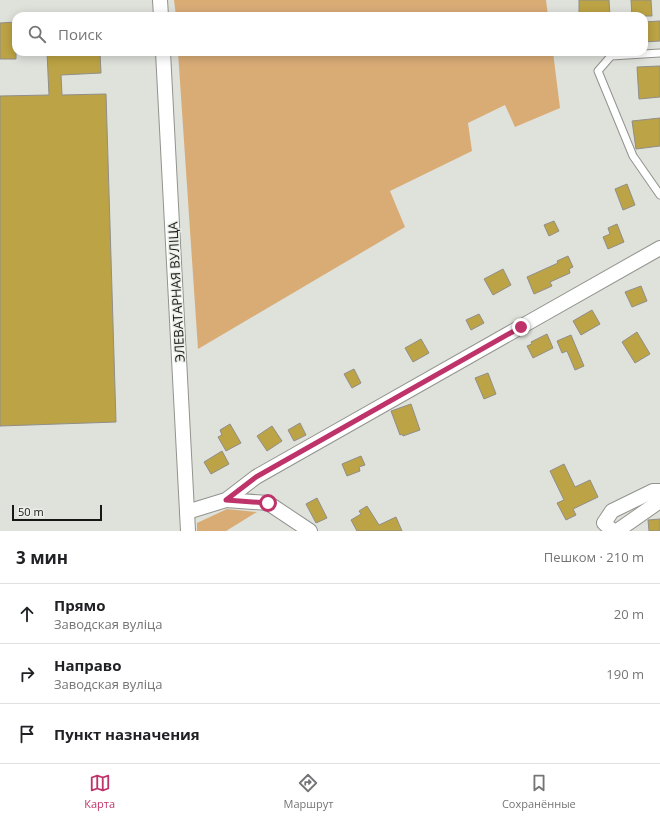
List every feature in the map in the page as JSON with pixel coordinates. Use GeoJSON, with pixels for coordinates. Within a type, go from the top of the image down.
{"type":"FeatureCollection","features":[{"type":"Feature","properties":{"kind":"street"},"geometry":{"type":"LineString","coordinates":[[160,0],[161,12]]}},
{"type":"Feature","properties":{"kind":"street","name":"ЭЛЕВАТАРНАЯ ВУЛІЦА"},"geometry":{"type":"LineString","coordinates":[[163,56],[188,531]]}},
{"type":"Feature","properties":{"kind":"street"},"geometry":{"type":"LineString","coordinates":[[187,512],[226,500],[256,477],[660,248]]}},
{"type":"Feature","properties":{"kind":"street"},"geometry":{"type":"LineString","coordinates":[[613,531],[604,523],[612,511],[653,491],[660,491]]}},
{"type":"Feature","properties":{"kind":"street"},"geometry":{"type":"LineString","coordinates":[[226,500],[268,503],[310,531]]}},
{"type":"Feature","properties":{"kind":"street"},"geometry":{"type":"LineString","coordinates":[[617,531],[660,501]]}},
{"type":"Feature","properties":{"kind":"lane"},"geometry":{"type":"LineString","coordinates":[[648,54],[660,53]]}},
{"type":"Feature","properties":{"kind":"lane"},"geometry":{"type":"LineString","coordinates":[[611,56],[598,71],[633,156],[660,195]]}},
{"type":"Feature","properties":{"kind":"shaded area"},"geometry":{"type":"Polygon","coordinates":[[[174,0],[546,0],[548,12],[176,12],[174,0]]]}},
{"type":"Feature","properties":{"kind":"shaded area"},"geometry":{"type":"Polygon","coordinates":[[[178,56],[554,56],[560,108],[515,127],[505,105],[468,123],[472,151],[390,191],[405,227],[198,349],[178,56]]]}},
{"type":"Feature","properties":{"kind":"shaded area"},"geometry":{"type":"Polygon","coordinates":[[[227,509],[257,512],[226,531],[197,531],[197,523],[227,509]]]}},
{"type":"Feature","properties":{"kind":"building"},"geometry":{"type":"Polygon","coordinates":[[[579,0],[609,0],[610,12],[579,12],[579,0]]]}},
{"type":"Feature","properties":{"kind":"building"},"geometry":{"type":"Polygon","coordinates":[[[631,0],[651,0],[652,16],[648,16],[648,12],[632,12],[631,0]]]}},
{"type":"Feature","properties":{"kind":"building"},"geometry":{"type":"Polygon","coordinates":[[[660,21],[660,41],[648,42],[648,22],[660,21]]]}},
{"type":"Feature","properties":{"kind":"building"},"geometry":{"type":"Polygon","coordinates":[[[12,22],[12,56],[16,56],[16,59],[0,59],[0,23],[12,22]]]}},
{"type":"Feature","properties":{"kind":"building"},"geometry":{"type":"Polygon","coordinates":[[[47,56],[100,56],[101,73],[61,75],[62,95],[106,94],[116,422],[0,426],[0,96],[49,95],[47,56]]]}},
{"type":"Feature","properties":{"kind":"building"},"geometry":{"type":"Polygon","coordinates":[[[660,66],[660,97],[639,99],[637,67],[660,66]]]}},
{"type":"Feature","properties":{"kind":"building"},"geometry":{"type":"Polygon","coordinates":[[[660,118],[660,146],[636,149],[632,121],[660,118]]]}},
{"type":"Feature","properties":{"kind":"building"},"geometry":{"type":"Polygon","coordinates":[[[627,184],[635,205],[623,210],[615,189],[627,184]]]}},
{"type":"Feature","properties":{"kind":"building"},"geometry":{"type":"Polygon","coordinates":[[[554,221],[559,231],[549,236],[544,225],[554,221]]]}},
{"type":"Feature","properties":{"kind":"building"},"geometry":{"type":"Polygon","coordinates":[[[617,224],[624,242],[608,249],[603,237],[610,234],[608,228],[617,224]]]}},
{"type":"Feature","properties":{"kind":"building"},"geometry":{"type":"Polygon","coordinates":[[[568,256],[573,267],[569,269],[570,273],[550,282],[552,286],[534,294],[527,277],[558,263],[557,261],[568,256]]]}},
{"type":"Feature","properties":{"kind":"building"},"geometry":{"type":"Polygon","coordinates":[[[503,269],[511,285],[493,295],[484,279],[503,269]]]}},
{"type":"Feature","properties":{"kind":"building"},"geometry":{"type":"Polygon","coordinates":[[[641,286],[647,301],[632,307],[625,292],[641,286]]]}},
{"type":"Feature","properties":{"kind":"building"},"geometry":{"type":"Polygon","coordinates":[[[592,310],[600,324],[581,335],[573,321],[592,310]]]}},
{"type":"Feature","properties":{"kind":"building"},"geometry":{"type":"Polygon","coordinates":[[[479,314],[484,323],[471,330],[466,320],[479,314]]]}},
{"type":"Feature","properties":{"kind":"building"},"geometry":{"type":"Polygon","coordinates":[[[637,332],[650,354],[635,363],[622,342],[637,332]]]}},
{"type":"Feature","properties":{"kind":"building"},"geometry":{"type":"Polygon","coordinates":[[[547,334],[553,348],[533,358],[527,346],[532,344],[531,342],[547,334]]]}},
{"type":"Feature","properties":{"kind":"building"},"geometry":{"type":"Polygon","coordinates":[[[571,335],[584,366],[575,370],[567,351],[562,353],[557,341],[571,335]]]}},
{"type":"Feature","properties":{"kind":"building"},"geometry":{"type":"Polygon","coordinates":[[[421,339],[429,353],[413,362],[405,348],[421,339]]]}},
{"type":"Feature","properties":{"kind":"building"},"geometry":{"type":"Polygon","coordinates":[[[354,369],[361,383],[352,388],[344,374],[354,369]]]}},
{"type":"Feature","properties":{"kind":"building"},"geometry":{"type":"Polygon","coordinates":[[[488,373],[496,394],[484,399],[475,378],[488,373]]]}},
{"type":"Feature","properties":{"kind":"building"},"geometry":{"type":"Polygon","coordinates":[[[411,404],[420,430],[403,436],[402,434],[400,435],[391,411],[411,404]]]}},
{"type":"Feature","properties":{"kind":"building"},"geometry":{"type":"Polygon","coordinates":[[[300,423],[306,435],[294,441],[288,430],[300,423]]]}},
{"type":"Feature","properties":{"kind":"building"},"geometry":{"type":"Polygon","coordinates":[[[230,424],[241,443],[226,451],[218,437],[222,435],[220,430],[230,424]]]}},
{"type":"Feature","properties":{"kind":"building"},"geometry":{"type":"Polygon","coordinates":[[[272,426],[282,441],[267,451],[257,436],[272,426]]]}},
{"type":"Feature","properties":{"kind":"building"},"geometry":{"type":"Polygon","coordinates":[[[222,451],[229,464],[211,474],[204,462],[222,451]]]}},
{"type":"Feature","properties":{"kind":"building"},"geometry":{"type":"Polygon","coordinates":[[[361,456],[365,465],[359,467],[360,471],[347,476],[342,464],[361,456]]]}},
{"type":"Feature","properties":{"kind":"building"},"geometry":{"type":"Polygon","coordinates":[[[564,464],[575,487],[590,480],[598,497],[573,509],[576,515],[566,520],[557,503],[564,500],[550,471],[564,464]]]}},
{"type":"Feature","properties":{"kind":"building"},"geometry":{"type":"Polygon","coordinates":[[[317,498],[327,518],[316,523],[306,504],[317,498]]]}},
{"type":"Feature","properties":{"kind":"building"},"geometry":{"type":"Polygon","coordinates":[[[367,506],[379,525],[396,517],[402,531],[357,531],[351,520],[361,514],[359,511],[367,506]]]}},
{"type":"Feature","properties":{"kind":"building"},"geometry":{"type":"Polygon","coordinates":[[[660,519],[660,531],[649,531],[648,520],[660,519]]]}},
{"type":"Feature","properties":{"kind":"route"},"geometry":{"type":"LineString","coordinates":[[268,503],[226,500],[256,477],[521,327]]}}]}
